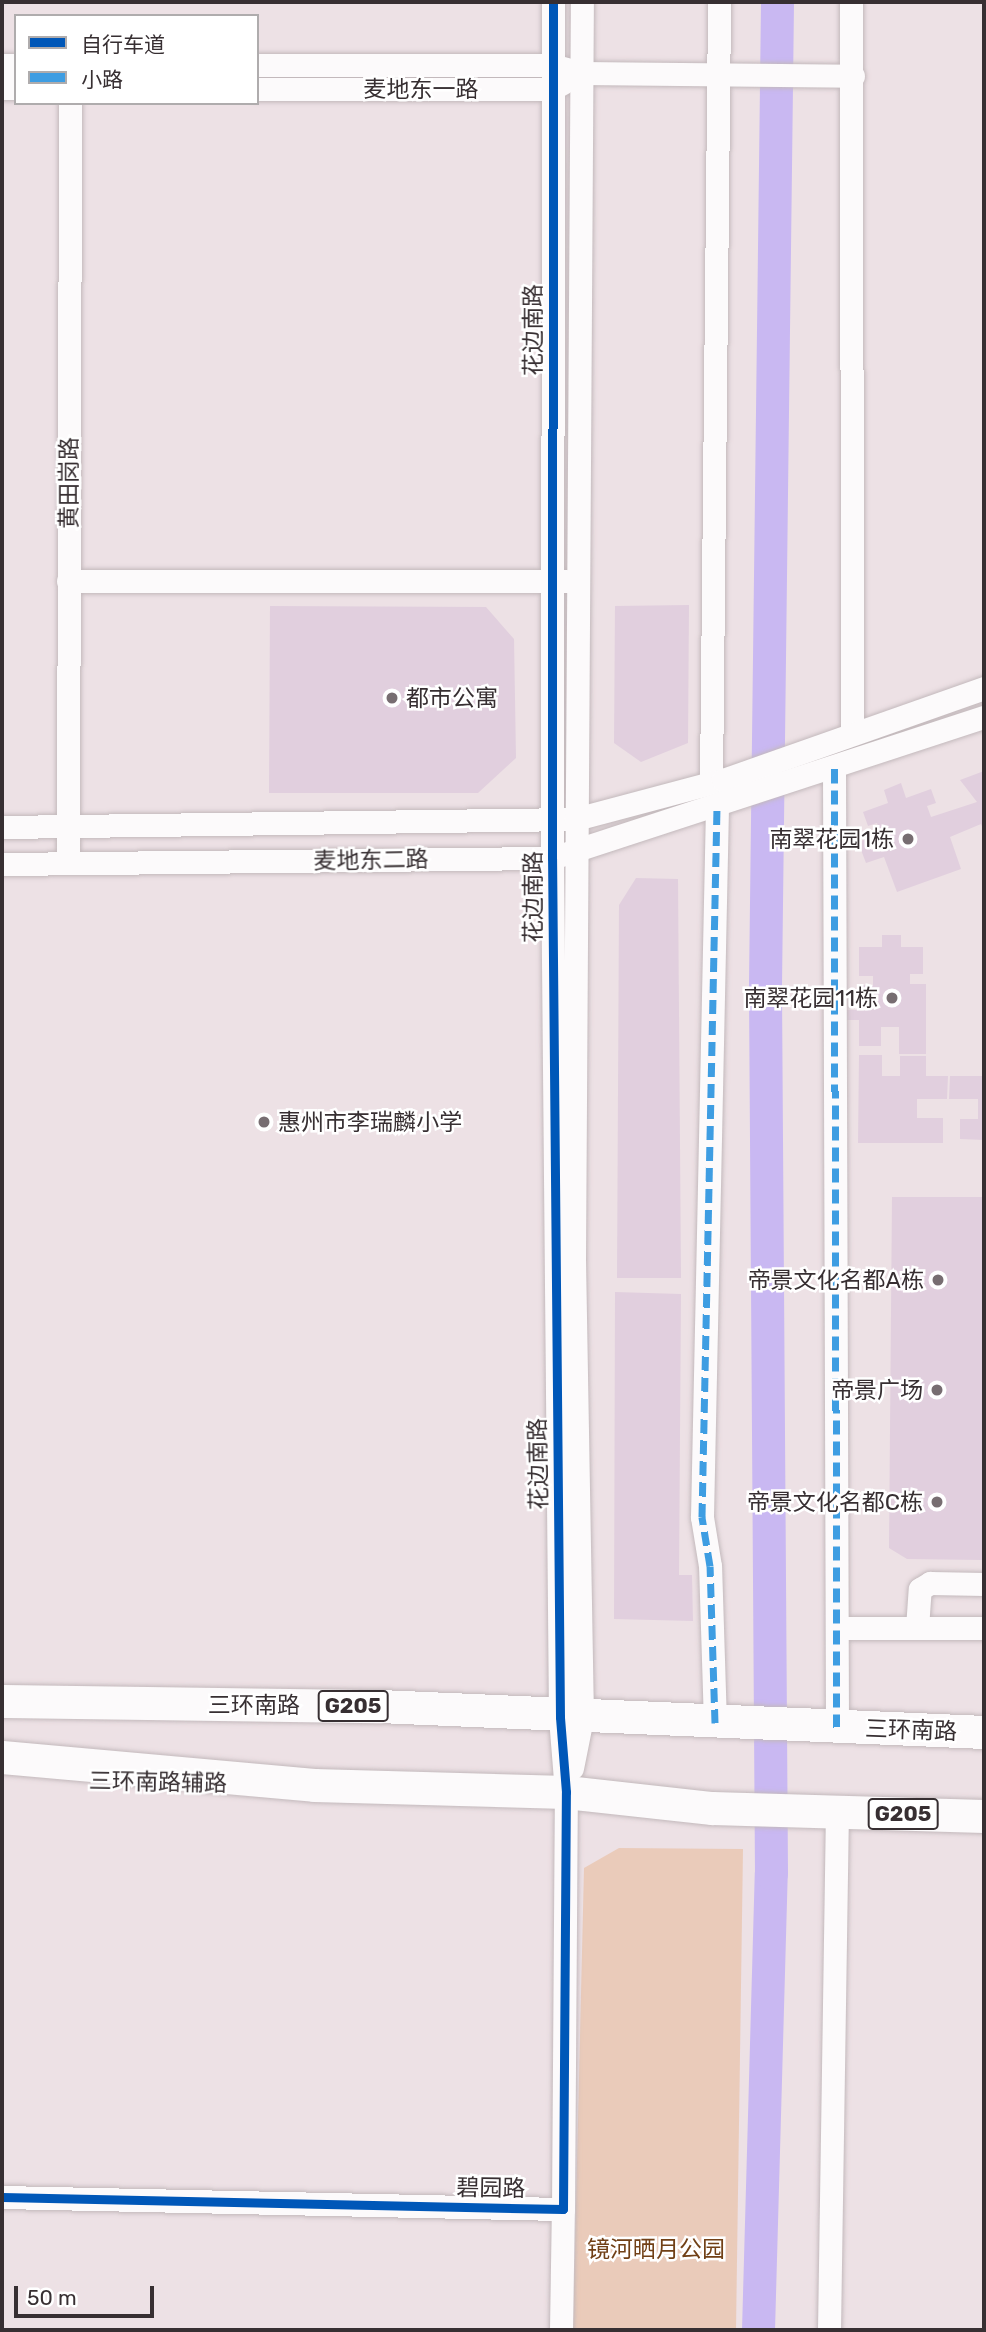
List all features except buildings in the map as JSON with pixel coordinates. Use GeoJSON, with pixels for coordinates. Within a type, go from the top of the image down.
{"type":"FeatureCollection","features":[{"type":"Feature","properties":{"kind":"highway"},"geometry":{"type":"LineString","coordinates":[[2,1678],[146,1705]]}},
{"type":"Feature","properties":{"kind":"highway","name":"三环南路"},"geometry":{"type":"LineString","coordinates":[[2,1701],[379,1706],[571,1718],[715,1723]]}},
{"type":"Feature","properties":{"kind":"highway","name":"G205"},"geometry":{"type":"LineString","coordinates":[[715,1723],[837,1727]]}},
{"type":"Feature","properties":{"kind":"highway","name":"三环南路"},"geometry":{"type":"LineString","coordinates":[[837,1727],[984,1732]]}},
{"type":"Feature","properties":{"kind":"highway","name":"G205"},"geometry":{"type":"LineString","coordinates":[[2,1756],[314,1785],[566,1791],[712,1808],[984,1816]]}},
{"type":"Feature","properties":{"kind":"highway","name":"三环南路辅路"},"geometry":{"type":"LineString","coordinates":[[2,1779],[314,1785]]}},
{"type":"Feature","properties":{"kind":"street","name":"花边南路"},"geometry":{"type":"LineString","coordinates":[[553,2],[553,582],[564,820],[576,850],[571,1718],[566,1791]]}},
{"type":"Feature","properties":{"kind":"street","name":"花边南路"},"geometry":{"type":"LineString","coordinates":[[571,1718],[552,858],[564,820],[578,581],[582,2]]}},
{"type":"Feature","properties":{"kind":"street"},"geometry":{"type":"LineString","coordinates":[[717,782],[719,2]]}},
{"type":"Feature","properties":{"kind":"street"},"geometry":{"type":"LineString","coordinates":[[851,2],[852,732],[984,688]]}},
{"type":"Feature","properties":{"kind":"street","name":"麦地东一路"},"geometry":{"type":"LineString","coordinates":[[259,65],[552,65],[581,73],[853,76]]}},
{"type":"Feature","properties":{"kind":"street","name":"麦地东一路"},"geometry":{"type":"LineString","coordinates":[[259,89],[552,89],[581,73]]}},
{"type":"Feature","properties":{"kind":"street","name":"黄田岗路"},"geometry":{"type":"LineString","coordinates":[[68,863],[70,105]]}},
{"type":"Feature","properties":{"kind":"street"},"geometry":{"type":"LineString","coordinates":[[68,581],[578,581]]}},
{"type":"Feature","properties":{"kind":"street","name":"麦地东二路"},"geometry":{"type":"LineString","coordinates":[[2,864],[552,858],[725,806],[984,717]]}},
{"type":"Feature","properties":{"kind":"street","name":"麦地东二路"},"geometry":{"type":"LineString","coordinates":[[2,827],[564,820],[717,782],[852,732]]}},
{"type":"Feature","properties":{"kind":"street"},"geometry":{"type":"LineString","coordinates":[[834,768],[837,1727]]}},
{"type":"Feature","properties":{"kind":"street"},"geometry":{"type":"LineString","coordinates":[[715,1723],[710,1566],[702,1517],[725,806]]}},
{"type":"Feature","properties":{"kind":"street"},"geometry":{"type":"LineString","coordinates":[[917,1628],[920,1589],[930,1583],[984,1584]]}},
{"type":"Feature","properties":{"kind":"street"},"geometry":{"type":"LineString","coordinates":[[836,1628],[984,1628]]}},
{"type":"Feature","properties":{"kind":"street"},"geometry":{"type":"LineString","coordinates":[[561,2330],[566,1791]]}},
{"type":"Feature","properties":{"kind":"street"},"geometry":{"type":"LineString","coordinates":[[829,2330],[836,1811]]}},
{"type":"Feature","properties":{"kind":"street","name":"碧园路"},"geometry":{"type":"LineString","coordinates":[[2,2197],[563,2208]]}},
{"type":"Feature","properties":{"kind":"green space","name":"镜河晒月公园"},"geometry":{"type":"Polygon","coordinates":[[[619,1848],[743,1849],[736,2330],[573,2330],[584,1868],[619,1848]]]}},
{"type":"Feature","properties":{"kind":"waterway"},"geometry":{"type":"LineString","coordinates":[[758,2330],[771,1873],[765,985],[777,2]]}},
{"type":"Feature","properties":{"kind":"marked path"},"geometry":{"type":"LineString","coordinates":[[834,769],[837,1727]]}},
{"type":"Feature","properties":{"kind":"marked path"},"geometry":{"type":"LineString","coordinates":[[715,1723],[710,1566],[702,1517],[717,808]]}},
{"type":"Feature","properties":{"kind":"cycle path"},"geometry":{"type":"LineString","coordinates":[[2,2197],[563,2209],[566,1792],[560,1717],[552,858],[553,2]]}},
{"type":"Feature","properties":{"kind":"place","name":"都市公寓"},"geometry":{"type":"Point","coordinates":[392,698]}},
{"type":"Feature","properties":{"kind":"place","name":"南翠花园1栋"},"geometry":{"type":"Point","coordinates":[908,839]}},
{"type":"Feature","properties":{"kind":"place","name":"南翠花园11栋"},"geometry":{"type":"Point","coordinates":[892,998]}},
{"type":"Feature","properties":{"kind":"place","name":"惠州市李瑞麟小学"},"geometry":{"type":"Point","coordinates":[264,1122]}},
{"type":"Feature","properties":{"kind":"place","name":"帝景文化名都A栋"},"geometry":{"type":"Point","coordinates":[938,1280]}},
{"type":"Feature","properties":{"kind":"place","name":"帝景广场"},"geometry":{"type":"Point","coordinates":[937,1390]}},
{"type":"Feature","properties":{"kind":"place","name":"帝景文化名都C栋"},"geometry":{"type":"Point","coordinates":[937,1502]}}]}
